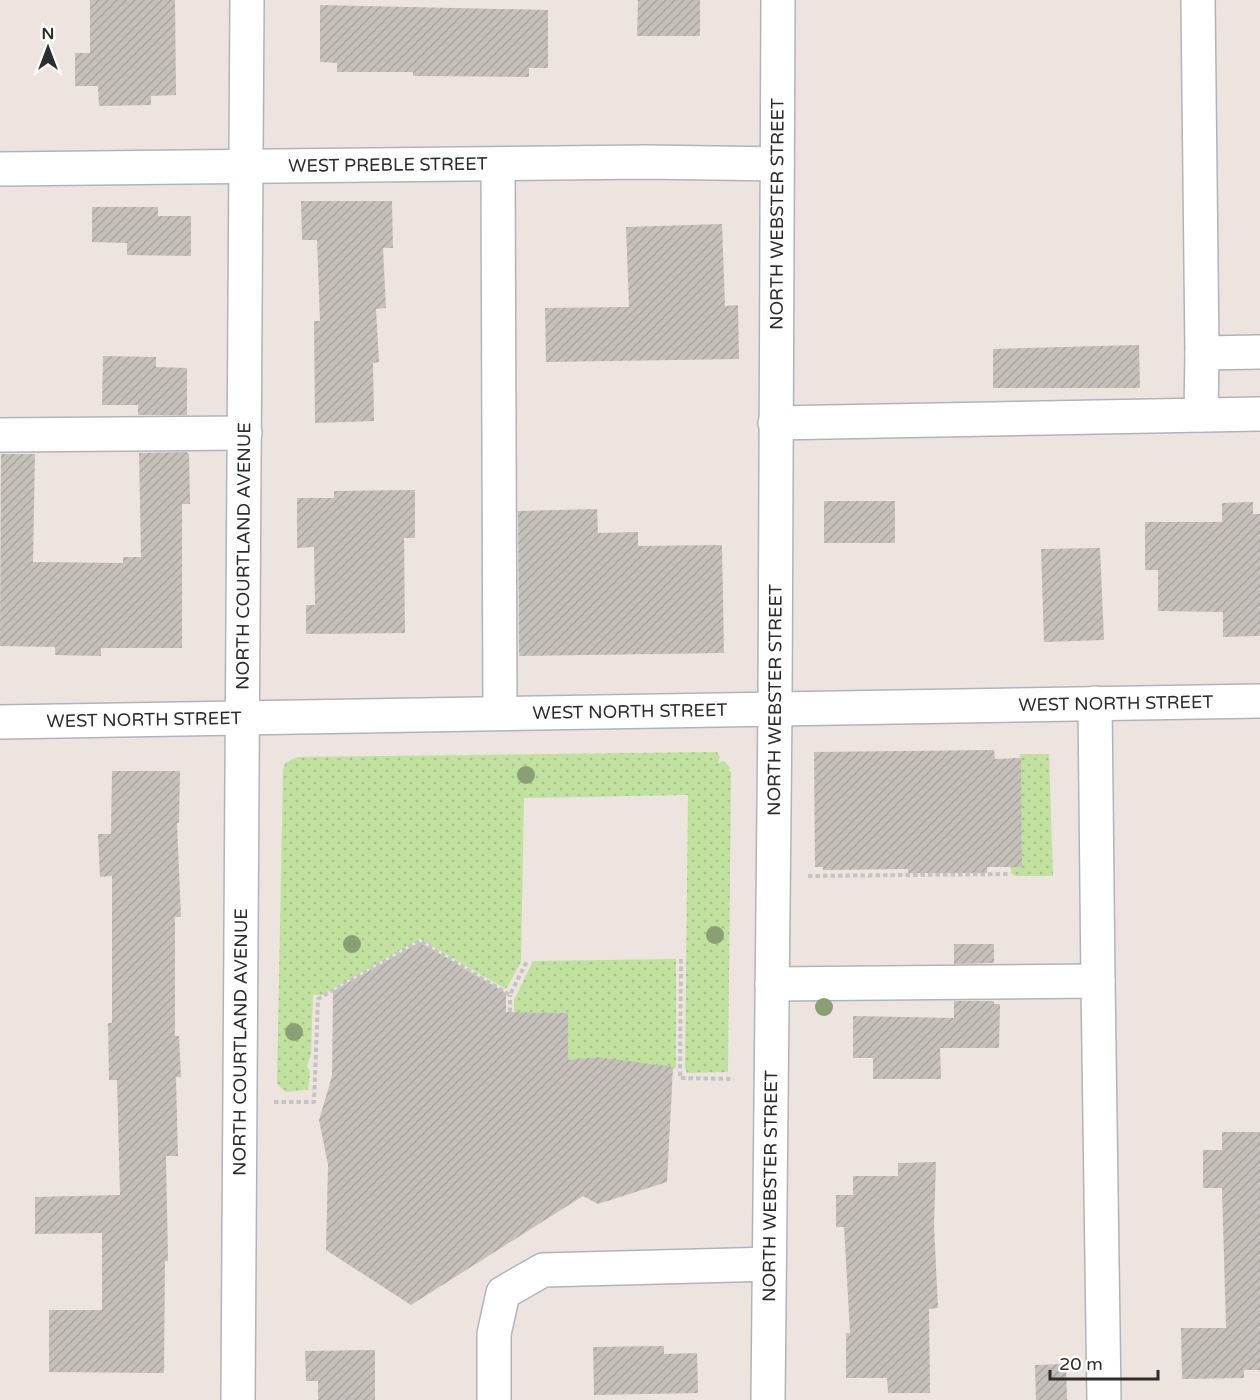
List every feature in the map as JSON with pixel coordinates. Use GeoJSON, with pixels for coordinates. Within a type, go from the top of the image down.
{"type":"FeatureCollection","features":[{"type":"Feature","properties":{"kind":"street","name":"NORTH COURTLAND AVENUE"},"geometry":{"type":"LineString","coordinates":[[238,1400],[247,0]]}},
{"type":"Feature","properties":{"kind":"street","name":"NORTH WEBSTER STREET"},"geometry":{"type":"LineString","coordinates":[[768,1400],[775,709],[778,0]]}},
{"type":"Feature","properties":{"kind":"street"},"geometry":{"type":"LineString","coordinates":[[1198,0],[1201,415]]}},
{"type":"Feature","properties":{"kind":"street","name":"WEST PREBLE STREET"},"geometry":{"type":"LineString","coordinates":[[0,170],[646,162],[777,164]]}},
{"type":"Feature","properties":{"kind":"street"},"geometry":{"type":"LineString","coordinates":[[498,164],[500,713]]}},
{"type":"Feature","properties":{"kind":"street"},"geometry":{"type":"LineString","coordinates":[[1202,353],[1260,352]]}},
{"type":"Feature","properties":{"kind":"street"},"geometry":{"type":"LineString","coordinates":[[775,423],[1260,414]]}},
{"type":"Feature","properties":{"kind":"street"},"geometry":{"type":"LineString","coordinates":[[0,435],[245,433]]}},
{"type":"Feature","properties":{"kind":"street","name":"WEST NORTH STREET"},"geometry":{"type":"LineString","coordinates":[[0,722],[1260,701]]}},
{"type":"Feature","properties":{"kind":"street"},"geometry":{"type":"LineString","coordinates":[[1095,703],[1104,1400]]}},
{"type":"Feature","properties":{"kind":"street"},"geometry":{"type":"LineString","coordinates":[[772,984],[1098,981]]}},
{"type":"Feature","properties":{"kind":"street"},"geometry":{"type":"LineString","coordinates":[[494,1400],[494,1334],[503,1293],[543,1270],[769,1264]]}},
{"type":"Feature","properties":{"kind":"path"},"geometry":{"type":"LineString","coordinates":[[807,876],[1009,874]]}},
{"type":"Feature","properties":{"kind":"path"},"geometry":{"type":"LineString","coordinates":[[270,1102],[314,1102],[318,999],[420,941],[510,995]]}},
{"type":"Feature","properties":{"kind":"path"},"geometry":{"type":"LineString","coordinates":[[681,959],[680,1078],[734,1079]]}},
{"type":"Feature","properties":{"kind":"path"},"geometry":{"type":"LineString","coordinates":[[510,1012],[510,995],[527,961]]}},
{"type":"Feature","properties":{"kind":"green space"},"geometry":{"type":"Polygon","coordinates":[[[717,752],[720,757],[718,763],[724,761],[731,769],[728,769],[731,772],[728,1072],[687,1073],[685,1067],[688,795],[524,798],[521,962],[506,989],[420,939],[322,995],[313,995],[311,1054],[307,1066],[310,1072],[308,1090],[286,1092],[277,1084],[283,771],[285,763],[297,757],[717,752]]]}},
{"type":"Feature","properties":{"kind":"green space"},"geometry":{"type":"Polygon","coordinates":[[[1020,754],[1049,754],[1053,876],[1015,876],[1011,873],[1011,867],[1022,867],[1020,754]]]}},
{"type":"Feature","properties":{"kind":"green space"},"geometry":{"type":"Polygon","coordinates":[[[676,959],[676,1068],[673,1069],[597,1057],[568,1060],[568,1013],[514,1012],[514,1000],[533,961],[676,959]]]}},
{"type":"Feature","properties":{"kind":"building"},"geometry":{"type":"Polygon","coordinates":[[[90,0],[175,0],[176,95],[151,96],[151,105],[99,106],[98,86],[75,86],[75,53],[90,53],[90,0]]]}},
{"type":"Feature","properties":{"kind":"building"},"geometry":{"type":"Polygon","coordinates":[[[638,0],[700,0],[700,36],[637,36],[638,0]]]}},
{"type":"Feature","properties":{"kind":"building"},"geometry":{"type":"Polygon","coordinates":[[[320,5],[548,10],[548,68],[529,68],[529,77],[413,76],[413,72],[337,72],[337,63],[320,62],[320,5]]]}},
{"type":"Feature","properties":{"kind":"building"},"geometry":{"type":"Polygon","coordinates":[[[301,201],[392,201],[393,248],[383,248],[386,308],[376,309],[379,362],[373,363],[374,421],[315,423],[314,321],[320,321],[317,240],[302,240],[301,201]]]}},
{"type":"Feature","properties":{"kind":"building"},"geometry":{"type":"Polygon","coordinates":[[[92,207],[158,207],[158,216],[191,216],[191,256],[127,255],[127,243],[92,242],[92,207]]]}},
{"type":"Feature","properties":{"kind":"building"},"geometry":{"type":"Polygon","coordinates":[[[722,224],[725,306],[738,305],[739,359],[546,362],[545,308],[629,307],[626,227],[722,224]]]}},
{"type":"Feature","properties":{"kind":"building"},"geometry":{"type":"Polygon","coordinates":[[[1139,345],[1140,388],[993,388],[993,349],[1139,345]]]}},
{"type":"Feature","properties":{"kind":"building"},"geometry":{"type":"Polygon","coordinates":[[[103,356],[156,357],[156,367],[187,368],[187,415],[138,415],[138,405],[102,405],[103,356]]]}},
{"type":"Feature","properties":{"kind":"building"},"geometry":{"type":"Polygon","coordinates":[[[187,452],[189,454],[190,504],[182,504],[182,648],[101,648],[101,656],[55,655],[55,647],[0,646],[1,454],[35,454],[33,562],[123,563],[123,557],[141,557],[139,453],[187,452]]]}},
{"type":"Feature","properties":{"kind":"building"},"geometry":{"type":"Polygon","coordinates":[[[415,490],[415,538],[404,538],[405,633],[306,634],[306,605],[315,605],[314,547],[297,548],[297,498],[334,498],[334,491],[415,490]]]}},
{"type":"Feature","properties":{"kind":"building"},"geometry":{"type":"Polygon","coordinates":[[[824,501],[895,501],[895,543],[824,543],[824,501]]]}},
{"type":"Feature","properties":{"kind":"building"},"geometry":{"type":"Polygon","coordinates":[[[1253,502],[1253,514],[1260,514],[1260,636],[1223,637],[1223,612],[1158,611],[1158,570],[1145,570],[1145,522],[1222,522],[1222,503],[1253,502]]]}},
{"type":"Feature","properties":{"kind":"building"},"geometry":{"type":"Polygon","coordinates":[[[597,509],[598,533],[638,532],[638,546],[722,545],[724,653],[519,656],[518,511],[597,509]]]}},
{"type":"Feature","properties":{"kind":"building"},"geometry":{"type":"Polygon","coordinates":[[[1100,548],[1104,640],[1044,642],[1041,549],[1100,548]]]}},
{"type":"Feature","properties":{"kind":"building"},"geometry":{"type":"Polygon","coordinates":[[[994,750],[995,759],[1021,758],[1022,867],[987,867],[987,873],[908,873],[908,869],[823,870],[823,867],[815,867],[814,752],[994,750]]]}},
{"type":"Feature","properties":{"kind":"building"},"geometry":{"type":"Polygon","coordinates":[[[112,771],[180,771],[179,823],[177,823],[181,917],[175,917],[175,1036],[179,1036],[181,1077],[176,1077],[178,1156],[166,1156],[168,1261],[165,1261],[164,1373],[49,1372],[49,1310],[102,1310],[102,1233],[35,1234],[35,1197],[120,1195],[117,1080],[109,1080],[108,1023],[112,1023],[112,876],[100,877],[98,834],[111,834],[112,771]]]}},
{"type":"Feature","properties":{"kind":"building"},"geometry":{"type":"Polygon","coordinates":[[[420,942],[506,993],[506,1012],[568,1013],[568,1060],[597,1057],[673,1067],[667,1182],[598,1204],[583,1196],[411,1305],[326,1250],[328,1165],[319,1120],[332,1076],[333,991],[420,942]]]}},
{"type":"Feature","properties":{"kind":"building"},"geometry":{"type":"Polygon","coordinates":[[[954,944],[994,944],[994,963],[954,964],[954,944]]]}},
{"type":"Feature","properties":{"kind":"building"},"geometry":{"type":"Polygon","coordinates":[[[954,1001],[994,1001],[994,1004],[1000,1004],[999,1048],[940,1048],[941,1079],[873,1079],[873,1058],[853,1058],[853,1016],[954,1018],[954,1001]]]}},
{"type":"Feature","properties":{"kind":"building"},"geometry":{"type":"Polygon","coordinates":[[[1222,1132],[1260,1132],[1260,1370],[1244,1370],[1244,1378],[1182,1379],[1181,1328],[1226,1328],[1222,1188],[1203,1188],[1203,1150],[1222,1150],[1222,1132]]]}},
{"type":"Feature","properties":{"kind":"building"},"geometry":{"type":"Polygon","coordinates":[[[936,1162],[934,1226],[938,1308],[929,1309],[930,1393],[888,1393],[887,1378],[846,1378],[846,1333],[850,1333],[844,1227],[836,1227],[836,1195],[853,1195],[853,1176],[898,1176],[898,1163],[936,1162]]]}},
{"type":"Feature","properties":{"kind":"building"},"geometry":{"type":"Polygon","coordinates":[[[664,1346],[664,1354],[697,1353],[698,1393],[594,1395],[593,1347],[664,1346]]]}},
{"type":"Feature","properties":{"kind":"building"},"geometry":{"type":"Polygon","coordinates":[[[375,1350],[375,1400],[318,1400],[318,1381],[306,1381],[305,1351],[375,1350]]]}},
{"type":"Feature","properties":{"kind":"building"},"geometry":{"type":"Polygon","coordinates":[[[1066,1364],[1067,1400],[1036,1400],[1035,1365],[1066,1364]]]}}]}
